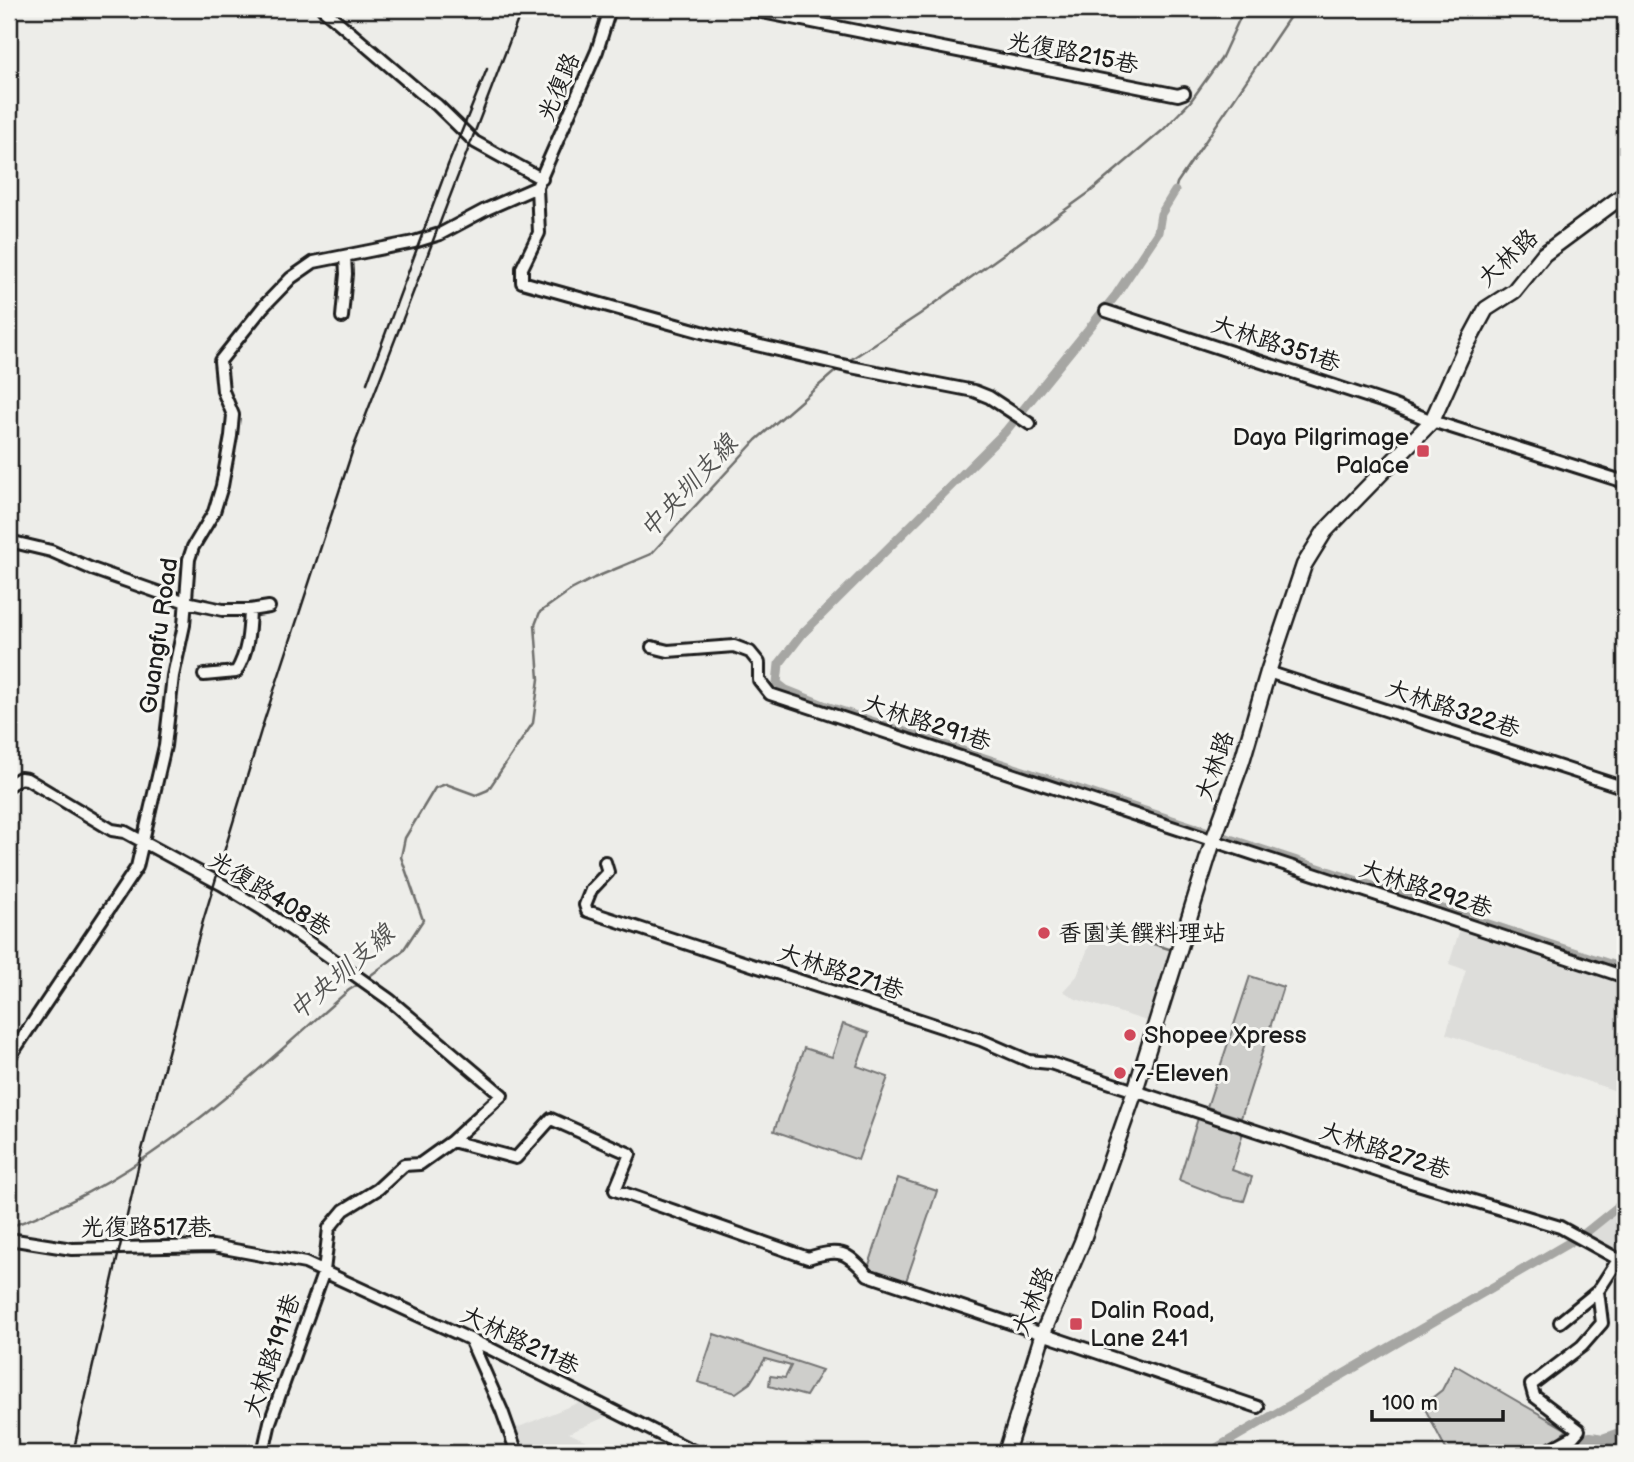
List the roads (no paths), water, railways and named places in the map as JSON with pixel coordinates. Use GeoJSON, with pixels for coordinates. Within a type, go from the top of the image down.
{"type":"FeatureCollection","features":[{"type":"Feature","properties":{"kind":"street"},"geometry":{"type":"LineString","coordinates":[[323,9],[437,105],[475,142],[539,183],[539,233],[522,268],[522,282],[709,334],[843,365],[974,391],[1006,407],[1029,424]]}},
{"type":"Feature","properties":{"kind":"street","name":"光復路"},"geometry":{"type":"LineString","coordinates":[[539,183],[597,51],[610,9]]}},
{"type":"Feature","properties":{"kind":"street","name":"光復路215巷"},"geometry":{"type":"LineString","coordinates":[[747,9],[1178,95],[1184,93]]}},
{"type":"Feature","properties":{"kind":"street","name":"Guangfu Road"},"geometry":{"type":"LineString","coordinates":[[9,1059],[137,867],[165,746],[173,676],[184,625],[189,559],[193,547],[214,512],[222,486],[231,436],[233,415],[223,391],[220,361],[262,307],[291,278],[314,262],[414,242],[440,234],[539,183]]}},
{"type":"Feature","properties":{"kind":"street","name":"大林路"},"geometry":{"type":"LineString","coordinates":[[1006,1453],[1044,1333],[1082,1242],[1135,1091],[1213,841],[1242,761],[1304,565],[1322,536],[1432,421],[1486,309],[1514,291],[1544,254],[1625,194]]}},
{"type":"Feature","properties":{"kind":"street"},"geometry":{"type":"LineString","coordinates":[[342,317],[345,256]]}},
{"type":"Feature","properties":{"kind":"street","name":"大林路351巷"},"geometry":{"type":"LineString","coordinates":[[1106,311],[1390,404],[1432,421],[1625,482]]}},
{"type":"Feature","properties":{"kind":"street"},"geometry":{"type":"LineString","coordinates":[[9,541],[51,551],[92,569],[186,602],[223,610],[269,607]]}},
{"type":"Feature","properties":{"kind":"street"},"geometry":{"type":"LineString","coordinates":[[204,676],[236,672],[244,658],[249,636],[250,610]]}},
{"type":"Feature","properties":{"kind":"street","name":"大林路291巷"},"geometry":{"type":"LineString","coordinates":[[652,647],[668,651],[734,646],[750,652],[759,663],[759,680],[770,694],[1213,841]]}},
{"type":"Feature","properties":{"kind":"street","name":"大林路322巷"},"geometry":{"type":"LineString","coordinates":[[1268,672],[1625,788]]}},
{"type":"Feature","properties":{"kind":"street","name":"光復路408巷"},"geometry":{"type":"LineString","coordinates":[[9,785],[20,778],[27,779],[113,830],[125,832],[144,842],[262,909],[390,1000],[502,1095],[452,1141]]}},
{"type":"Feature","properties":{"kind":"street","name":"大林路292巷"},"geometry":{"type":"LineString","coordinates":[[1213,841],[1625,977]]}},
{"type":"Feature","properties":{"kind":"street","name":"大林路271巷"},"geometry":{"type":"LineString","coordinates":[[605,862],[608,872],[591,890],[585,905],[587,911],[981,1040],[1029,1061],[1050,1063],[1135,1091]]}},
{"type":"Feature","properties":{"kind":"street","name":"大林路272巷"},"geometry":{"type":"LineString","coordinates":[[1135,1091],[1411,1182],[1560,1227],[1622,1262]]}},
{"type":"Feature","properties":{"kind":"street"},"geometry":{"type":"LineString","coordinates":[[452,1141],[516,1158],[551,1119],[630,1154],[615,1190],[808,1258],[841,1252],[849,1255],[868,1275],[1258,1407]]}},
{"type":"Feature","properties":{"kind":"street","name":"大林路191巷"},"geometry":{"type":"LineString","coordinates":[[262,1453],[270,1422],[324,1271],[329,1228],[344,1210],[378,1189],[404,1165],[421,1164],[452,1141]]}},
{"type":"Feature","properties":{"kind":"street","name":"光復路517巷"},"geometry":{"type":"LineString","coordinates":[[9,1239],[72,1249],[213,1245],[305,1263],[324,1271]]}},
{"type":"Feature","properties":{"kind":"street"},"geometry":{"type":"LineString","coordinates":[[1560,1322],[1598,1291],[1622,1262]]}},
{"type":"Feature","properties":{"kind":"street","name":"大林路211巷"},"geometry":{"type":"LineString","coordinates":[[324,1271],[470,1339],[697,1453]]}},
{"type":"Feature","properties":{"kind":"street"},"geometry":{"type":"LineString","coordinates":[[1543,1453],[1573,1437],[1578,1430],[1534,1396],[1531,1385],[1582,1346],[1602,1324],[1598,1291]]}},
{"type":"Feature","properties":{"kind":"street"},"geometry":{"type":"LineString","coordinates":[[470,1339],[502,1411],[517,1453]]}},
{"type":"Feature","properties":{"kind":"waterway"},"geometry":{"type":"LineString","coordinates":[[17,14],[19,9]]}},
{"type":"Feature","properties":{"kind":"waterway","name":"中央圳支線"},"geometry":{"type":"LineString","coordinates":[[847,362],[920,314],[1090,192],[1163,130],[1190,102],[1221,59],[1244,9]]}},
{"type":"Feature","properties":{"kind":"waterway"},"geometry":{"type":"LineString","coordinates":[[1175,191],[1177,183],[1295,9]]}},
{"type":"Feature","properties":{"kind":"waterway"},"geometry":{"type":"LineString","coordinates":[[1175,191],[1161,214],[1158,232],[1116,295],[1005,432],[803,633],[779,664],[777,683],[786,690],[826,706],[1625,969]]}},
{"type":"Feature","properties":{"kind":"waterway","name":"中央圳支線"},"geometry":{"type":"LineString","coordinates":[[367,978],[402,952],[423,920],[401,857],[405,838],[435,788],[446,784],[476,795],[488,790],[533,723],[539,679],[535,625],[540,612],[571,590],[651,554],[756,440],[839,368]]}},
{"type":"Feature","properties":{"kind":"waterway"},"geometry":{"type":"LineString","coordinates":[[1092,927],[1099,926],[1172,950]]}},
{"type":"Feature","properties":{"kind":"waterway","name":"中央圳支線"},"geometry":{"type":"LineString","coordinates":[[9,1227],[58,1208],[104,1184],[148,1156],[231,1093],[359,984]]}},
{"type":"Feature","properties":{"kind":"waterway"},"geometry":{"type":"LineString","coordinates":[[1208,1453],[1584,1234],[1625,1201]]}},
{"type":"Feature","properties":{"kind":"waterway"},"geometry":{"type":"LineString","coordinates":[[1561,1453],[1590,1440],[1603,1442],[1625,1434]]}},
{"type":"Feature","properties":{"kind":"railway"},"geometry":{"type":"LineString","coordinates":[[73,1453],[142,1150],[203,921],[263,724],[353,449],[522,9]]}},
{"type":"Feature","properties":{"kind":"railway"},"geometry":{"type":"LineString","coordinates":[[367,383],[448,165],[487,69]]}},
{"type":"Feature","properties":{"kind":"place","name":"Daya Pilgrimage Palace"},"geometry":{"type":"Point","coordinates":[1423,451]}},
{"type":"Feature","properties":{"kind":"place","name":"香園美饌料理站"},"geometry":{"type":"Point","coordinates":[1044,933]}},
{"type":"Feature","properties":{"kind":"place","name":"Shopee Xpress"},"geometry":{"type":"Point","coordinates":[1130,1035]}},
{"type":"Feature","properties":{"kind":"place","name":"7-Eleven"},"geometry":{"type":"Point","coordinates":[1120,1073]}},
{"type":"Feature","properties":{"kind":"place","name":"Dalin Road, Lane 241"},"geometry":{"type":"Point","coordinates":[1076,1324]}}]}
